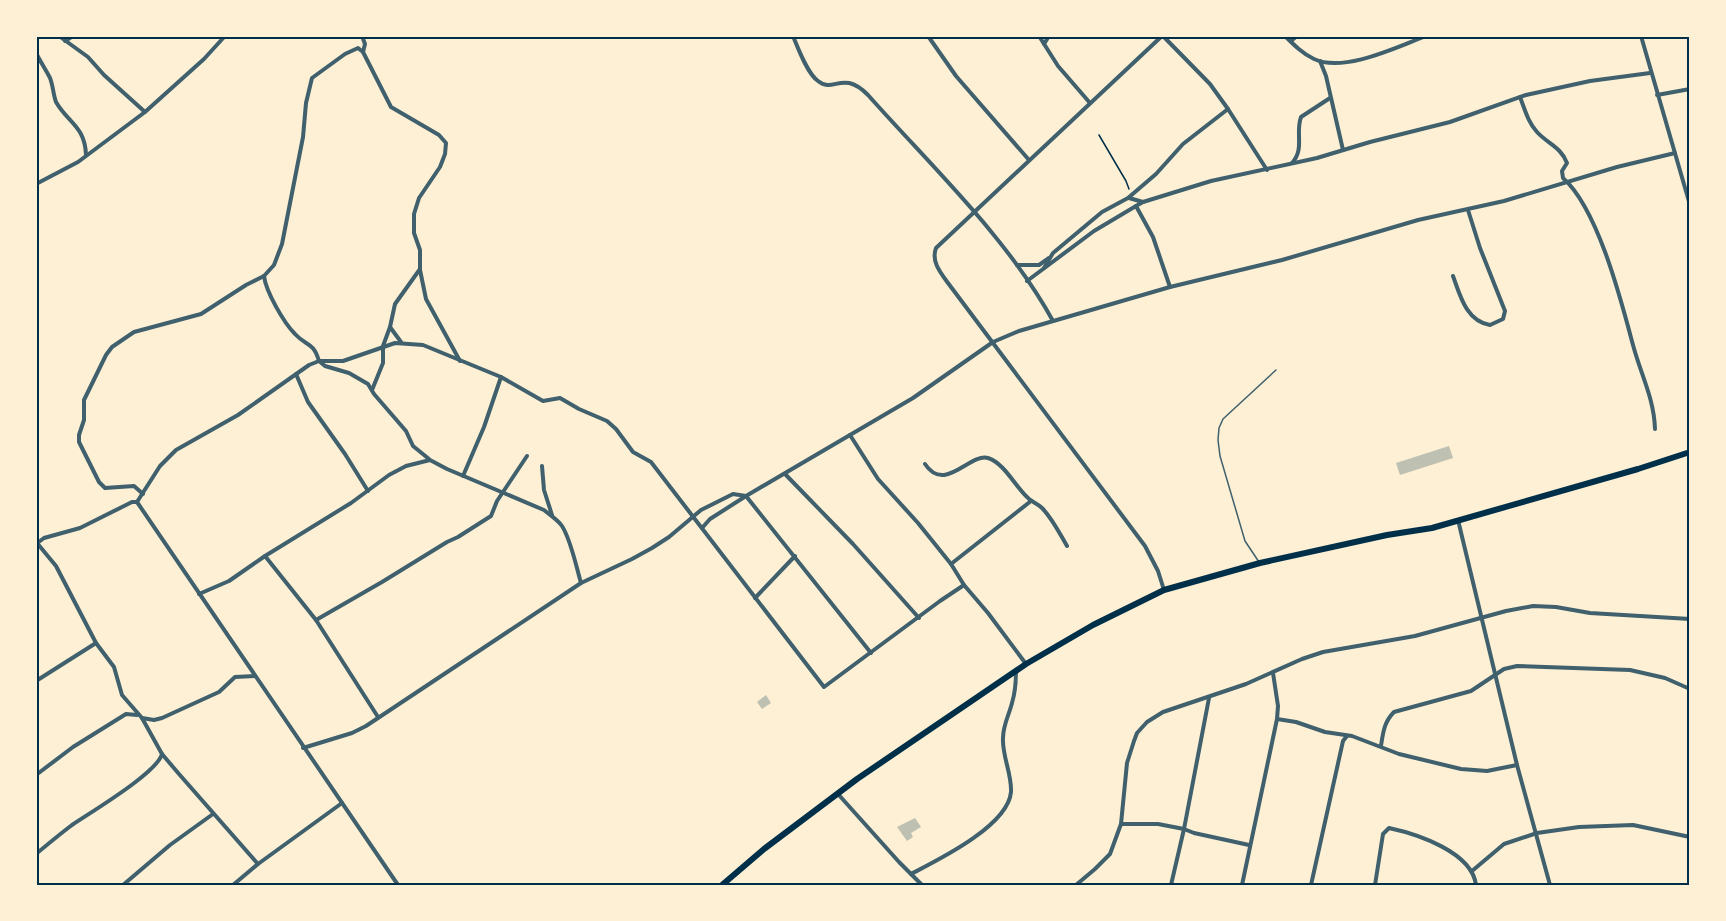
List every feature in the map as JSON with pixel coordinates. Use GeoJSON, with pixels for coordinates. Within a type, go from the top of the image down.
{"type":"FeatureCollection","features":[{"type":"Feature","properties":{"kind":"main road"},"geometry":{"type":"LineString","coordinates":[[722,885],[764,849],[838,794],[1026,664],[1093,625],[1164,590],[1260,562],[1387,535],[1432,528],[1690,452]]}},
{"type":"Feature","properties":{"kind":"street"},"geometry":{"type":"LineString","coordinates":[[58,36],[88,57],[104,75],[145,112]]}},
{"type":"Feature","properties":{"kind":"street"},"geometry":{"type":"LineString","coordinates":[[65,41],[73,36]]}},
{"type":"Feature","properties":{"kind":"street"},"geometry":{"type":"LineString","coordinates":[[36,184],[86,156],[145,112],[204,59],[225,36]]}},
{"type":"Feature","properties":{"kind":"street"},"geometry":{"type":"LineString","coordinates":[[362,36],[365,44],[363,52]]}},
{"type":"Feature","properties":{"kind":"street"},"geometry":{"type":"LineString","coordinates":[[793,36],[816,80],[828,85],[848,81],[860,87],[973,212],[1027,280],[1053,322]]}},
{"type":"Feature","properties":{"kind":"street"},"geometry":{"type":"LineString","coordinates":[[928,36],[956,76],[1029,160]]}},
{"type":"Feature","properties":{"kind":"street"},"geometry":{"type":"LineString","coordinates":[[1039,36],[1058,66],[1090,103]]}},
{"type":"Feature","properties":{"kind":"street"},"geometry":{"type":"LineString","coordinates":[[1044,44],[1049,36]]}},
{"type":"Feature","properties":{"kind":"street"},"geometry":{"type":"LineString","coordinates":[[1164,590],[1158,571],[1145,546],[948,284],[933,255],[936,248],[973,212],[1162,36],[1210,84],[1266,170]]}},
{"type":"Feature","properties":{"kind":"street"},"geometry":{"type":"LineString","coordinates":[[1285,36],[1300,50],[1320,61],[1338,64],[1426,36]]}},
{"type":"Feature","properties":{"kind":"street"},"geometry":{"type":"LineString","coordinates":[[1291,41],[1297,36]]}},
{"type":"Feature","properties":{"kind":"street"},"geometry":{"type":"LineString","coordinates":[[1641,36],[1690,203]]}},
{"type":"Feature","properties":{"kind":"street"},"geometry":{"type":"LineString","coordinates":[[143,494],[134,486],[105,488],[99,482],[81,449],[79,435],[83,426],[84,400],[88,390],[101,369],[106,355],[123,338],[147,327],[201,314],[264,276],[274,265],[282,244],[312,78],[355,49],[363,52],[391,107],[434,131],[446,142],[445,154],[440,167],[419,198],[414,214],[414,233],[420,250],[420,269],[426,299],[460,362]]}},
{"type":"Feature","properties":{"kind":"street"},"geometry":{"type":"LineString","coordinates":[[36,52],[51,80],[57,102],[80,132],[86,146],[86,156]]}},
{"type":"Feature","properties":{"kind":"street"},"geometry":{"type":"LineString","coordinates":[[1320,61],[1326,76],[1343,150]]}},
{"type":"Feature","properties":{"kind":"street"},"geometry":{"type":"LineString","coordinates":[[1027,280],[1094,231],[1143,202],[1212,181],[1292,164],[1461,119],[1520,97],[1580,83],[1650,73]]}},
{"type":"Feature","properties":{"kind":"street"},"geometry":{"type":"LineString","coordinates":[[1657,95],[1690,89]]}},
{"type":"Feature","properties":{"kind":"street"},"geometry":{"type":"LineString","coordinates":[[1520,97],[1533,127],[1564,156],[1567,163],[1562,171],[1563,178],[1569,182],[1591,219],[1622,300],[1638,363],[1651,395],[1655,429]]}},
{"type":"Feature","properties":{"kind":"street"},"geometry":{"type":"LineString","coordinates":[[1292,164],[1298,156],[1300,145],[1298,126],[1301,117],[1330,98]]}},
{"type":"Feature","properties":{"kind":"street"},"geometry":{"type":"LineString","coordinates":[[1016,265],[1039,264],[1050,257],[1102,212],[1128,198],[1156,174],[1183,144],[1228,109]]}},
{"type":"Feature","properties":{"kind":"street"},"geometry":{"type":"LineString","coordinates":[[702,528],[710,519],[746,496],[913,398],[993,342],[1019,331],[1170,287],[1282,260],[1418,220],[1504,201],[1617,167],[1675,153]]}},
{"type":"Feature","properties":{"kind":"street"},"geometry":{"type":"LineString","coordinates":[[1128,198],[1143,202]]}},
{"type":"Feature","properties":{"kind":"street"},"geometry":{"type":"LineString","coordinates":[[1136,206],[1154,237],[1170,287]]}},
{"type":"Feature","properties":{"kind":"street"},"geometry":{"type":"LineString","coordinates":[[1453,276],[1464,305],[1479,322],[1490,325],[1503,319],[1505,311],[1468,210]]}},
{"type":"Feature","properties":{"kind":"street"},"geometry":{"type":"LineString","coordinates":[[1044,268],[1050,257]]}},
{"type":"Feature","properties":{"kind":"street"},"geometry":{"type":"LineString","coordinates":[[372,390],[383,363],[383,346],[395,304],[420,269]]}},
{"type":"Feature","properties":{"kind":"street"},"geometry":{"type":"LineString","coordinates":[[264,276],[268,291],[292,331],[316,351],[319,362],[365,382],[406,430],[413,446],[430,460],[544,510],[552,516],[562,526],[567,536],[581,583]]}},
{"type":"Feature","properties":{"kind":"street"},"geometry":{"type":"LineString","coordinates":[[253,282],[259,283],[268,291]]}},
{"type":"Feature","properties":{"kind":"street"},"geometry":{"type":"LineString","coordinates":[[390,327],[402,342]]}},
{"type":"Feature","properties":{"kind":"street"},"geometry":{"type":"LineString","coordinates":[[258,864],[162,753],[140,716],[122,695],[114,667],[96,643],[56,566],[36,543],[44,538],[80,528],[132,502],[137,502],[160,466],[176,450],[238,416],[309,365],[319,362],[343,361],[383,346],[402,342],[435,349],[460,362],[501,378],[543,401],[560,398],[607,421],[633,452],[651,462],[824,687],[964,585]]}},
{"type":"Feature","properties":{"kind":"street"},"geometry":{"type":"LineString","coordinates":[[296,374],[308,402],[368,491]]}},
{"type":"Feature","properties":{"kind":"street"},"geometry":{"type":"LineString","coordinates":[[463,476],[484,428],[501,378]]}},
{"type":"Feature","properties":{"kind":"street"},"geometry":{"type":"LineString","coordinates":[[850,435],[878,479],[951,564],[964,585],[1026,664]]}},
{"type":"Feature","properties":{"kind":"street"},"geometry":{"type":"LineString","coordinates":[[316,620],[491,516],[527,456]]}},
{"type":"Feature","properties":{"kind":"street"},"geometry":{"type":"LineString","coordinates":[[926,464],[932,471],[944,474],[956,472],[987,458],[1000,467],[1031,501],[1042,508],[1067,546]]}},
{"type":"Feature","properties":{"kind":"street"},"geometry":{"type":"LineString","coordinates":[[200,594],[229,581],[389,475],[406,466],[430,460]]}},
{"type":"Feature","properties":{"kind":"street"},"geometry":{"type":"LineString","coordinates":[[542,466],[544,490],[552,516]]}},
{"type":"Feature","properties":{"kind":"street"},"geometry":{"type":"LineString","coordinates":[[785,474],[919,618]]}},
{"type":"Feature","properties":{"kind":"street"},"geometry":{"type":"LineString","coordinates":[[303,748],[352,733],[581,583],[652,548],[669,537],[692,515],[733,494],[746,496],[871,653]]}},
{"type":"Feature","properties":{"kind":"street"},"geometry":{"type":"LineString","coordinates":[[951,564],[1031,501]]}},
{"type":"Feature","properties":{"kind":"street"},"geometry":{"type":"LineString","coordinates":[[137,502],[398,885]]}},
{"type":"Feature","properties":{"kind":"street"},"geometry":{"type":"LineString","coordinates":[[1458,520],[1517,765],[1550,885]]}},
{"type":"Feature","properties":{"kind":"street"},"geometry":{"type":"LineString","coordinates":[[265,556],[316,620],[379,717]]}},
{"type":"Feature","properties":{"kind":"street"},"geometry":{"type":"LineString","coordinates":[[755,598],[795,556]]}},
{"type":"Feature","properties":{"kind":"street"},"geometry":{"type":"LineString","coordinates":[[1076,885],[1110,854],[1121,824],[1127,763],[1137,733],[1152,718],[1163,712],[1209,698],[1323,652],[1414,636],[1506,610],[1533,606],[1556,607],[1590,613],[1690,619]]}},
{"type":"Feature","properties":{"kind":"street"},"geometry":{"type":"LineString","coordinates":[[36,681],[96,643]]}},
{"type":"Feature","properties":{"kind":"street"},"geometry":{"type":"LineString","coordinates":[[1381,746],[1383,729],[1394,712],[1471,691],[1503,669],[1532,665],[1630,670],[1665,678],[1690,689]]}},
{"type":"Feature","properties":{"kind":"street"},"geometry":{"type":"LineString","coordinates":[[911,874],[932,864],[983,831],[1007,806],[1011,792],[1003,732],[1013,702],[1016,671]]}},
{"type":"Feature","properties":{"kind":"street"},"geometry":{"type":"LineString","coordinates":[[1242,885],[1277,719],[1278,706],[1273,673]]}},
{"type":"Feature","properties":{"kind":"street"},"geometry":{"type":"LineString","coordinates":[[36,775],[74,747],[126,714],[154,720],[162,718],[219,692],[235,677],[255,675]]}},
{"type":"Feature","properties":{"kind":"street"},"geometry":{"type":"LineString","coordinates":[[1171,885],[1209,698]]}},
{"type":"Feature","properties":{"kind":"street"},"geometry":{"type":"LineString","coordinates":[[1277,719],[1347,736],[1399,754],[1476,771],[1517,765]]}},
{"type":"Feature","properties":{"kind":"street"},"geometry":{"type":"LineString","coordinates":[[1311,885],[1342,741],[1347,736]]}},
{"type":"Feature","properties":{"kind":"street"},"geometry":{"type":"LineString","coordinates":[[36,854],[70,826],[148,773],[161,760],[162,753]]}},
{"type":"Feature","properties":{"kind":"street"},"geometry":{"type":"LineString","coordinates":[[838,794],[922,885]]}},
{"type":"Feature","properties":{"kind":"street"},"geometry":{"type":"LineString","coordinates":[[233,885],[342,803]]}},
{"type":"Feature","properties":{"kind":"street"},"geometry":{"type":"LineString","coordinates":[[123,885],[170,845],[213,814]]}},
{"type":"Feature","properties":{"kind":"street"},"geometry":{"type":"LineString","coordinates":[[1121,824],[1158,824],[1249,845]]}},
{"type":"Feature","properties":{"kind":"street"},"geometry":{"type":"LineString","coordinates":[[1472,871],[1504,844],[1537,833],[1579,827],[1633,825],[1690,837]]}},
{"type":"Feature","properties":{"kind":"street"},"geometry":{"type":"LineString","coordinates":[[1375,885],[1383,834],[1389,828],[1415,835],[1451,852],[1472,871],[1476,885]]}},
{"type":"Feature","properties":{"kind":"lane"},"geometry":{"type":"LineString","coordinates":[[1260,562],[1245,541],[1220,456],[1219,428],[1223,418],[1276,370]]}},
{"type":"Feature","properties":{"kind":"path"},"geometry":{"type":"LineString","coordinates":[[1099,135],[1126,181],[1129,190],[1128,198]]}},
{"type":"Feature","properties":{"kind":"building"},"geometry":{"type":"Polygon","coordinates":[[[1449,446],[1453,458],[1400,475],[1396,463],[1449,446]]]}},
{"type":"Feature","properties":{"kind":"building"},"geometry":{"type":"Polygon","coordinates":[[[766,695],[771,703],[762,709],[757,702],[766,695]]]}},
{"type":"Feature","properties":{"kind":"building"},"geometry":{"type":"Polygon","coordinates":[[[915,818],[921,827],[911,833],[913,837],[907,841],[897,827],[915,818]]]}}]}
